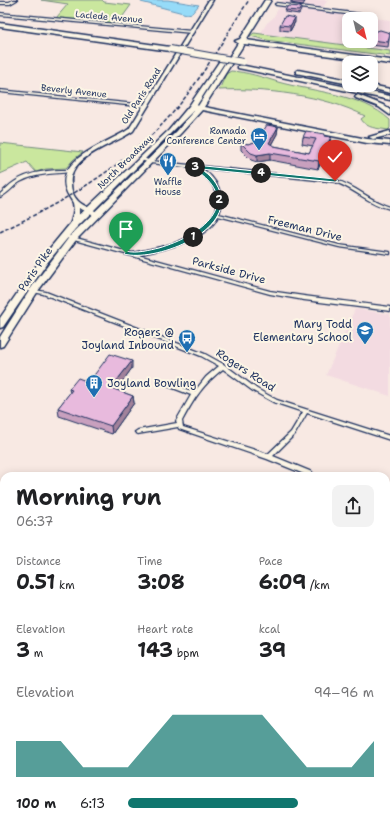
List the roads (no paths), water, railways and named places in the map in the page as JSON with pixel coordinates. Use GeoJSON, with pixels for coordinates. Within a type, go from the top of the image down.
{"type":"FeatureCollection","features":[{"type":"Feature","properties":{"kind":"highway","name":"North Broadway"},"geometry":{"type":"LineString","coordinates":[[240,40],[262,0]]}},
{"type":"Feature","properties":{"kind":"highway","name":"North Broadway"},"geometry":{"type":"LineString","coordinates":[[69,237],[72,227],[150,162],[197,106],[268,0]]}},
{"type":"Feature","properties":{"kind":"highway"},"geometry":{"type":"LineString","coordinates":[[0,25],[168,51],[242,65],[342,81]]}},
{"type":"Feature","properties":{"kind":"highway"},"geometry":{"type":"LineString","coordinates":[[0,30],[168,51]]}},
{"type":"Feature","properties":{"kind":"highway"},"geometry":{"type":"LineString","coordinates":[[240,40],[390,61]]}},
{"type":"Feature","properties":{"kind":"highway"},"geometry":{"type":"LineString","coordinates":[[242,65],[253,70],[360,97],[380,106],[390,113]]}},
{"type":"Feature","properties":{"kind":"highway"},"geometry":{"type":"LineString","coordinates":[[253,70],[390,98]]}},
{"type":"Feature","properties":{"kind":"highway"},"geometry":{"type":"LineString","coordinates":[[378,89],[389,91]]}},
{"type":"Feature","properties":{"kind":"highway","name":"North Broadway"},"geometry":{"type":"LineString","coordinates":[[91,212],[96,203],[197,106]]}},
{"type":"Feature","properties":{"kind":"highway"},"geometry":{"type":"LineString","coordinates":[[197,106],[358,136],[376,137],[390,133]]}},
{"type":"Feature","properties":{"kind":"highway"},"geometry":{"type":"LineString","coordinates":[[197,106],[367,141],[390,143]]}},
{"type":"Feature","properties":{"kind":"highway","name":"Paris Pike"},"geometry":{"type":"LineString","coordinates":[[0,325],[44,261],[69,237],[91,212]]}},
{"type":"Feature","properties":{"kind":"highway","name":"Paris Pike"},"geometry":{"type":"LineString","coordinates":[[0,344],[69,237]]}},
{"type":"Feature","properties":{"kind":"street"},"geometry":{"type":"LineString","coordinates":[[0,3],[10,3],[15,0]]}},
{"type":"Feature","properties":{"kind":"street","name":"Old Paris Road"},"geometry":{"type":"LineString","coordinates":[[69,171],[85,155],[126,134],[134,125],[211,0]]}},
{"type":"Feature","properties":{"kind":"street"},"geometry":{"type":"LineString","coordinates":[[277,4],[342,12]]}},
{"type":"Feature","properties":{"kind":"street","name":"Laclede Avenue"},"geometry":{"type":"LineString","coordinates":[[0,14],[192,32]]}},
{"type":"Feature","properties":{"kind":"street","name":"Beverly Avenue"},"geometry":{"type":"LineString","coordinates":[[0,91],[146,106]]}},
{"type":"Feature","properties":{"kind":"street"},"geometry":{"type":"LineString","coordinates":[[142,159],[150,162],[335,181],[356,188],[375,204],[390,208]]}},
{"type":"Feature","properties":{"kind":"street"},"geometry":{"type":"LineString","coordinates":[[131,254],[154,250],[187,240],[206,227],[217,215],[220,202],[217,189],[208,175],[195,167]]}},
{"type":"Feature","properties":{"kind":"street"},"geometry":{"type":"LineString","coordinates":[[0,196],[16,183],[29,177],[46,172],[69,171],[68,186],[76,206],[72,227]]}},
{"type":"Feature","properties":{"kind":"street"},"geometry":{"type":"LineString","coordinates":[[76,206],[96,203]]}},
{"type":"Feature","properties":{"kind":"street"},"geometry":{"type":"LineString","coordinates":[[76,206],[91,212]]}},
{"type":"Feature","properties":{"kind":"street","name":"Freeman Drive"},"geometry":{"type":"LineString","coordinates":[[217,215],[339,246],[390,253]]}},
{"type":"Feature","properties":{"kind":"street","name":"Parkside Drive"},"geometry":{"type":"LineString","coordinates":[[69,237],[270,292],[390,309]]}},
{"type":"Feature","properties":{"kind":"street"},"geometry":{"type":"LineString","coordinates":[[154,250],[151,255],[154,260]]}},
{"type":"Feature","properties":{"kind":"street","name":"Rogers Road"},"geometry":{"type":"LineString","coordinates":[[25,289],[34,290],[203,355],[223,366],[270,399],[390,438]]}},
{"type":"Feature","properties":{"kind":"street"},"geometry":{"type":"LineString","coordinates":[[179,425],[179,421],[194,394],[205,380],[223,366]]}},
{"type":"Feature","properties":{"kind":"street"},"geometry":{"type":"LineString","coordinates":[[167,384],[194,394]]}},
{"type":"Feature","properties":{"kind":"street"},"geometry":{"type":"LineString","coordinates":[[269,457],[293,433],[306,411]]}},
{"type":"Feature","properties":{"kind":"street"},"geometry":{"type":"LineString","coordinates":[[138,432],[179,425],[182,428],[269,457],[305,472]]}},
{"type":"Feature","properties":{"kind":"water"},"geometry":{"type":"Polygon","coordinates":[[[141,0],[168,0],[199,5],[192,13],[187,14],[141,2],[141,0]]]}},
{"type":"Feature","properties":{"kind":"railway"},"geometry":{"type":"LineString","coordinates":[[0,232],[48,208],[95,180],[117,164],[158,129],[196,83],[249,0]]}},
{"type":"Feature","properties":{"kind":"place","name":"Ramada Conference Center"},"geometry":{"type":"Point","coordinates":[259,151]}},
{"type":"Feature","properties":{"kind":"place","name":"Waffle House"},"geometry":{"type":"Point","coordinates":[168,176]}},
{"type":"Feature","properties":{"kind":"place","name":"Mary Todd Elementary School"},"geometry":{"type":"Point","coordinates":[365,345]}},
{"type":"Feature","properties":{"kind":"place","name":"Rogers @ Joyland Inbound"},"geometry":{"type":"Point","coordinates":[187,353]}},
{"type":"Feature","properties":{"kind":"place","name":"Joyland Bowling"},"geometry":{"type":"Point","coordinates":[94,398]}}]}
